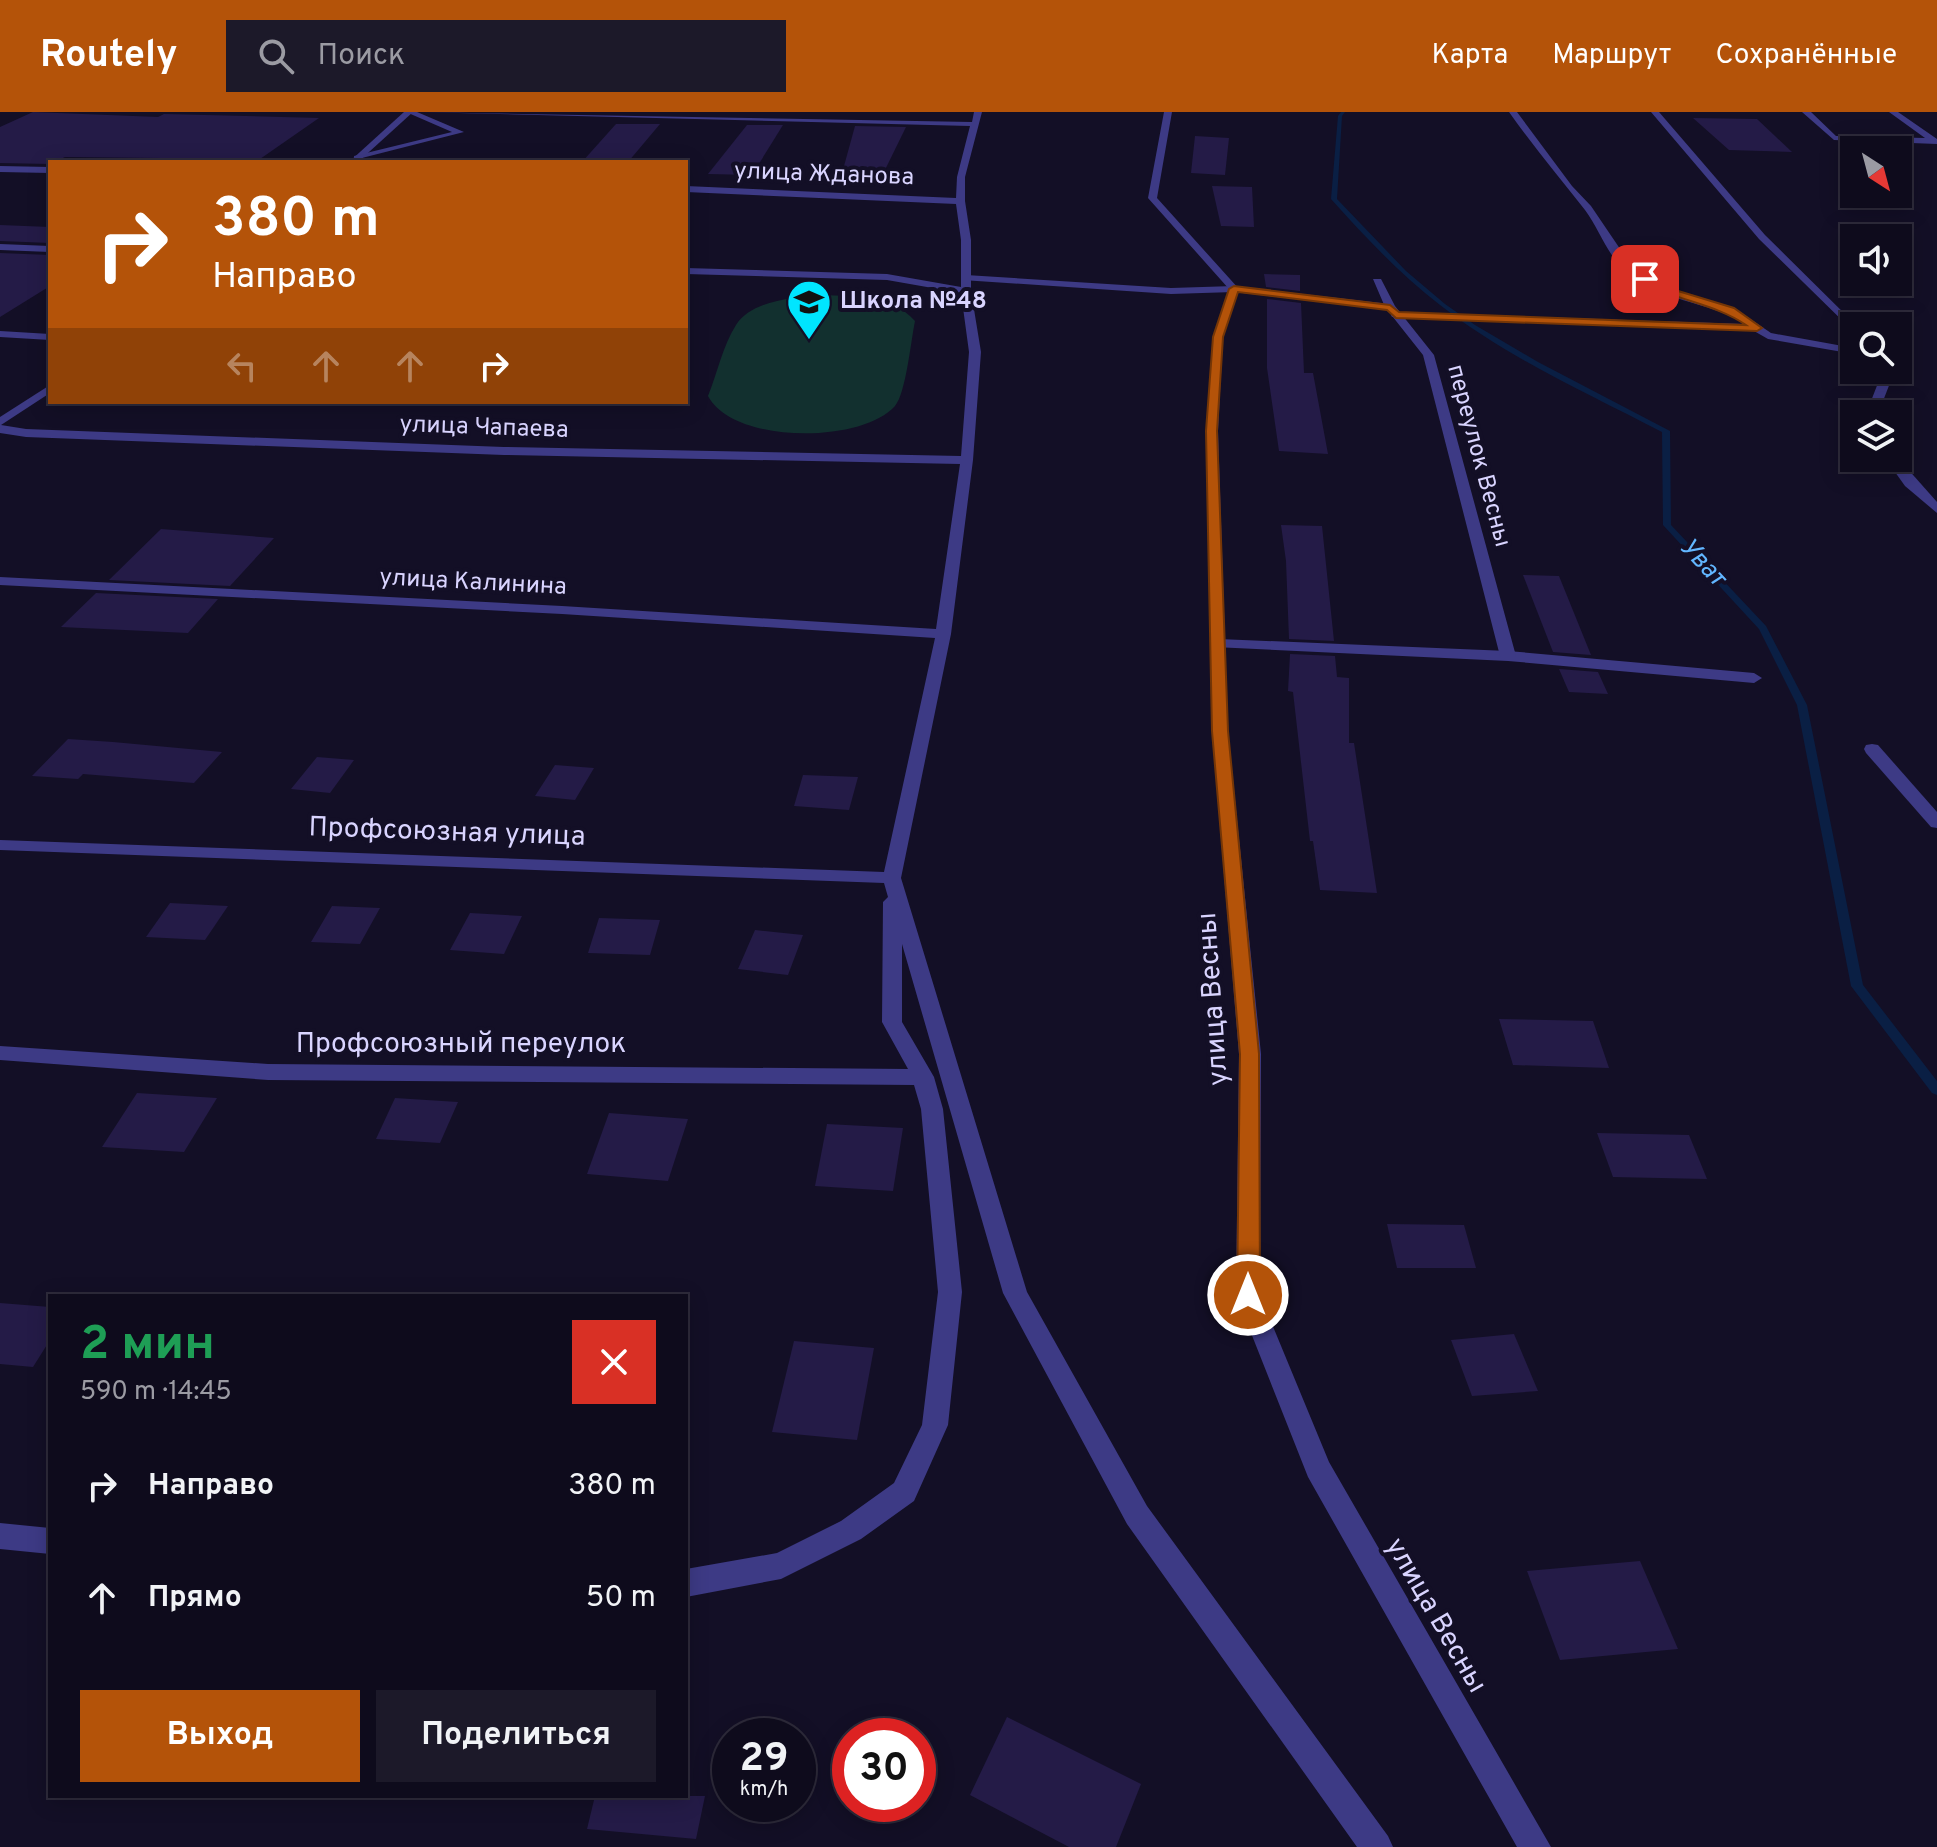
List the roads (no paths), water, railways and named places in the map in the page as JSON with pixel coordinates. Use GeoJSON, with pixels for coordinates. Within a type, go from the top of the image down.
{"type":"FeatureCollection","features":[{"type":"Feature","properties":{"kind":"street"},"geometry":{"type":"LineString","coordinates":[[410,112],[460,132],[355,160],[410,112]]}},
{"type":"Feature","properties":{"kind":"street"},"geometry":{"type":"LineString","coordinates":[[421,112],[975,118],[961,177],[960,201],[975,352],[967,460],[943,634],[892,878],[892,1022],[923,1077],[932,1109],[950,1292],[935,1425],[904,1492],[851,1530],[781,1566],[688,1583]]}},
{"type":"Feature","properties":{"kind":"street"},"geometry":{"type":"LineString","coordinates":[[1168,112],[1152,198],[1234,289]]}},
{"type":"Feature","properties":{"kind":"street"},"geometry":{"type":"LineString","coordinates":[[1513,112],[1588,208],[1629,270],[1661,289],[1730,310],[1768,336],[1840,349]]}},
{"type":"Feature","properties":{"kind":"street"},"geometry":{"type":"LineString","coordinates":[[1655,112],[1762,237],[1840,315]]}},
{"type":"Feature","properties":{"kind":"street"},"geometry":{"type":"LineString","coordinates":[[1806,112],[1834,138],[1935,141]]}},
{"type":"Feature","properties":{"kind":"street"},"geometry":{"type":"LineString","coordinates":[[1893,112],[1935,141]]}},
{"type":"Feature","properties":{"kind":"street"},"geometry":{"type":"LineString","coordinates":[[0,169],[48,170]]}},
{"type":"Feature","properties":{"kind":"street","name":"улица Жданова"},"geometry":{"type":"LineString","coordinates":[[688,189],[960,201]]}},
{"type":"Feature","properties":{"kind":"street"},"geometry":{"type":"LineString","coordinates":[[0,247],[48,249]]}},
{"type":"Feature","properties":{"kind":"street"},"geometry":{"type":"LineString","coordinates":[[688,271],[1171,291],[1234,289],[1393,311],[1757,328]]}},
{"type":"Feature","properties":{"kind":"street","name":"переулок Весны"},"geometry":{"type":"LineString","coordinates":[[1377,281],[1393,311],[1428,355],[1508,656]]}},
{"type":"Feature","properties":{"kind":"street","name":"улица Весны"},"geometry":{"type":"LineString","coordinates":[[1234,289],[1218,337],[1212,431],[1220,731],[1250,1054],[1248,1295],[1318,1468],[1535,1847]]}},
{"type":"Feature","properties":{"kind":"street"},"geometry":{"type":"LineString","coordinates":[[0,334],[48,337]]}},
{"type":"Feature","properties":{"kind":"street"},"geometry":{"type":"LineString","coordinates":[[0,422],[48,389]]}},
{"type":"Feature","properties":{"kind":"street","name":"улица Чапаева"},"geometry":{"type":"LineString","coordinates":[[0,429],[26,433],[504,451],[967,460]]}},
{"type":"Feature","properties":{"kind":"street"},"geometry":{"type":"LineString","coordinates":[[1902,472],[1937,509]]}},
{"type":"Feature","properties":{"kind":"street","name":"улица Калинина"},"geometry":{"type":"LineString","coordinates":[[0,581],[562,610],[943,634]]}},
{"type":"Feature","properties":{"kind":"street"},"geometry":{"type":"LineString","coordinates":[[1219,644],[1508,656],[1754,678]]}},
{"type":"Feature","properties":{"kind":"street"},"geometry":{"type":"LineString","coordinates":[[1872,749],[1937,823]]}},
{"type":"Feature","properties":{"kind":"street","name":"Профсоюзная улица"},"geometry":{"type":"LineString","coordinates":[[0,845],[892,878]]}},
{"type":"Feature","properties":{"kind":"street"},"geometry":{"type":"LineString","coordinates":[[892,878],[1015,1293],[1137,1515],[1377,1847]]}},
{"type":"Feature","properties":{"kind":"street","name":"Профсоюзный переулок"},"geometry":{"type":"LineString","coordinates":[[0,1053],[268,1072],[923,1077]]}},
{"type":"Feature","properties":{"kind":"street"},"geometry":{"type":"LineString","coordinates":[[0,1536],[48,1541]]}},
{"type":"Feature","properties":{"kind":"waterway","name":"Уват"},"geometry":{"type":"LineString","coordinates":[[1343,112],[1340,116],[1334,199],[1394,262],[1443,305],[1473,326],[1568,381],[1666,431],[1667,525],[1763,628],[1802,705],[1857,986],[1937,1090]]}},
{"type":"Feature","properties":{"kind":"place","name":"Школа №48"},"geometry":{"type":"Point","coordinates":[809,341]}}]}
